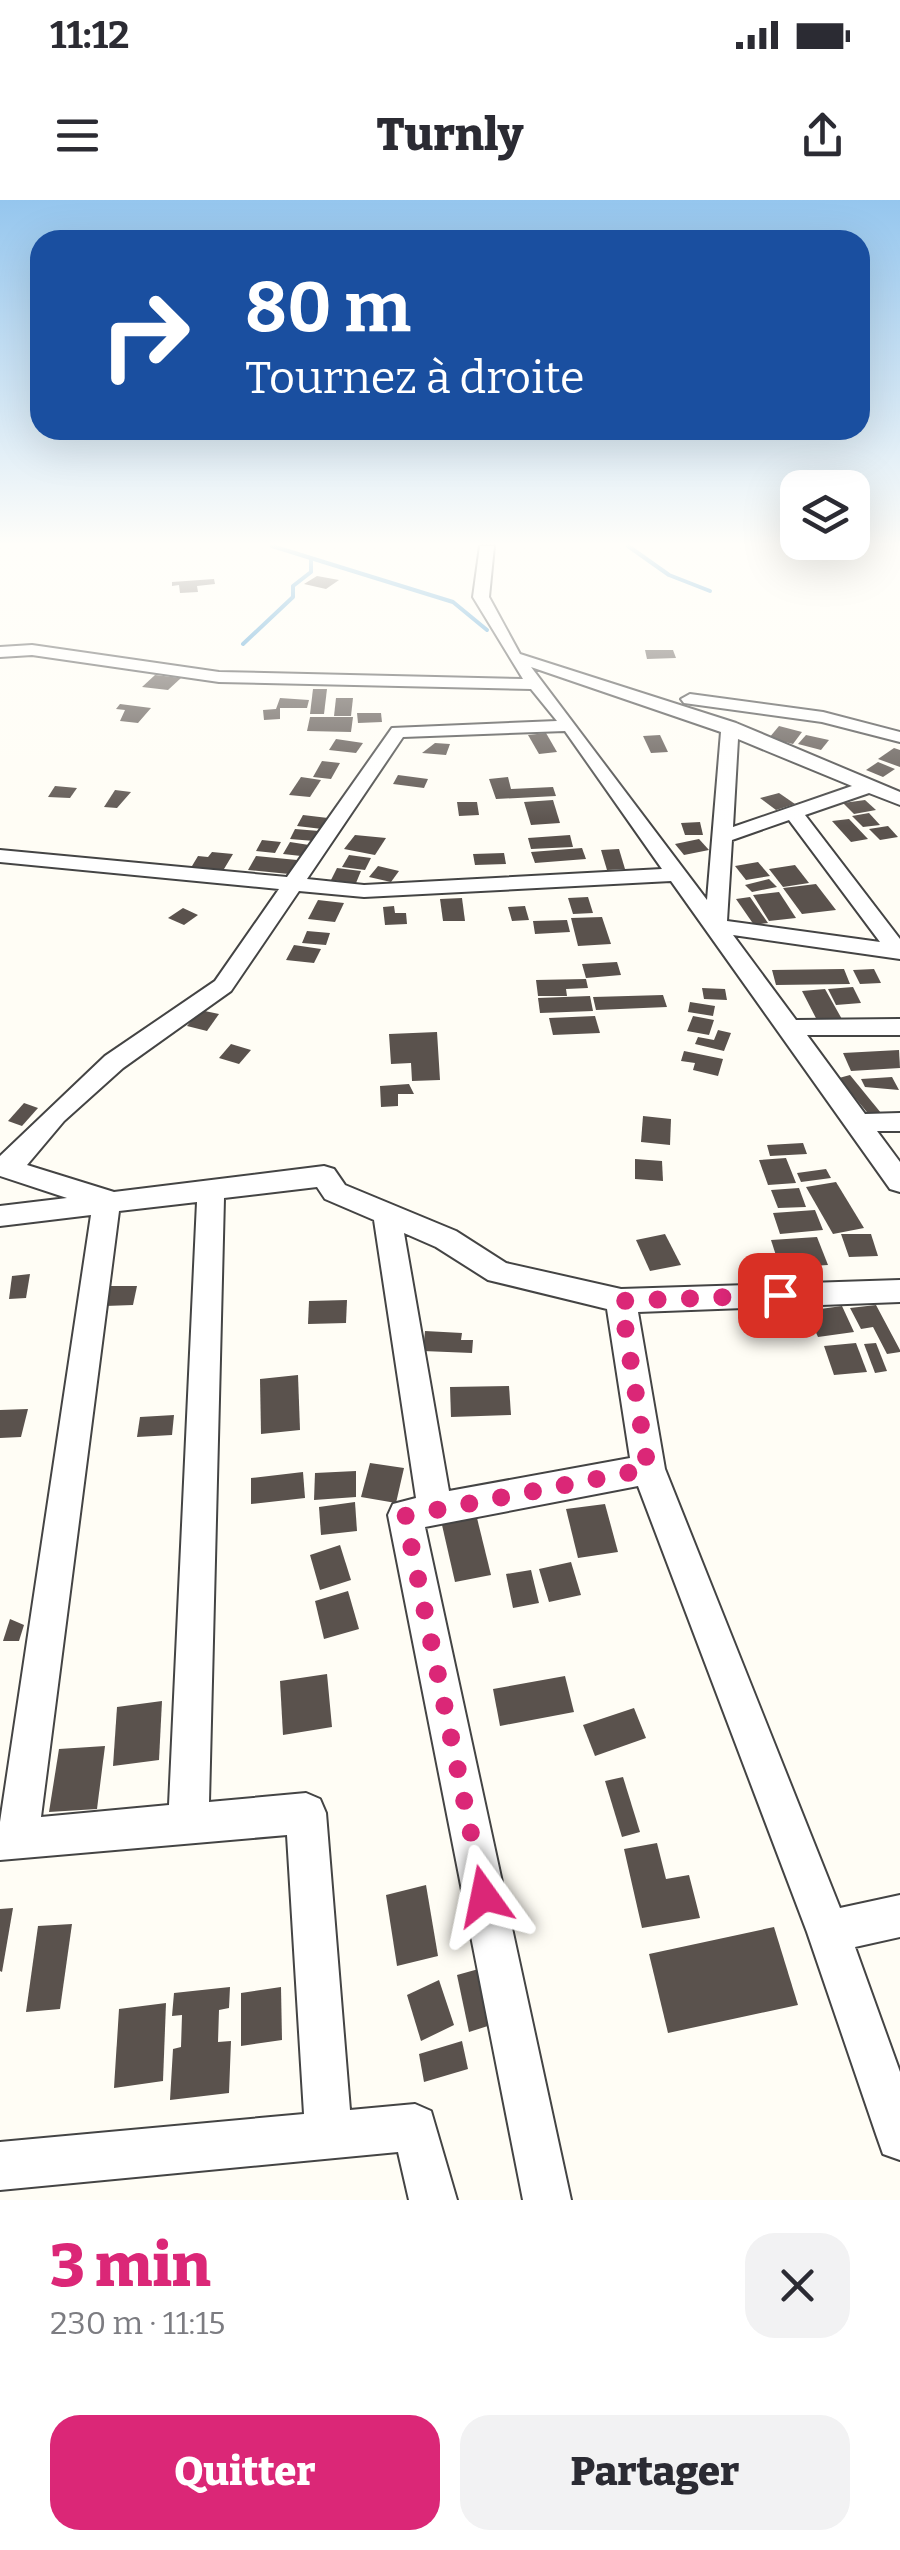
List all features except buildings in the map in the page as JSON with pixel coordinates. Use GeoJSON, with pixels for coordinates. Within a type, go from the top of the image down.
{"type":"FeatureCollection","features":[{"type":"Feature","properties":{"kind":"street"},"geometry":{"type":"LineString","coordinates":[[504,639],[900,1182]]}},
{"type":"Feature","properties":{"kind":"street"},"geometry":{"type":"LineString","coordinates":[[0,652],[32,650],[219,677],[536,684]]}},
{"type":"Feature","properties":{"kind":"street"},"geometry":{"type":"LineString","coordinates":[[514,657],[630,690],[730,727],[900,799]]}},
{"type":"Feature","properties":{"kind":"street"},"geometry":{"type":"LineString","coordinates":[[630,690],[822,717],[900,737]]}},
{"type":"Feature","properties":{"kind":"street"},"geometry":{"type":"LineString","coordinates":[[107,1200],[4,1167],[114,1062],[224,986],[290,884],[398,732],[570,726]]}},
{"type":"Feature","properties":{"kind":"street"},"geometry":{"type":"LineString","coordinates":[[716,926],[730,727]]}},
{"type":"Feature","properties":{"kind":"street"},"geometry":{"type":"LineString","coordinates":[[722,837],[870,786]]}},
{"type":"Feature","properties":{"kind":"street"},"geometry":{"type":"LineString","coordinates":[[794,812],[898,950]]}},
{"type":"Feature","properties":{"kind":"street"},"geometry":{"type":"LineString","coordinates":[[0,856],[364,891],[677,874]]}},
{"type":"Feature","properties":{"kind":"street"},"geometry":{"type":"LineString","coordinates":[[716,926],[898,950]]}},
{"type":"Feature","properties":{"kind":"street"},"geometry":{"type":"LineString","coordinates":[[788,1028],[900,1027]]}},
{"type":"Feature","properties":{"kind":"street"},"geometry":{"type":"LineString","coordinates":[[857,1123],[900,1122]]}},
{"type":"Feature","properties":{"kind":"street"},"geometry":{"type":"LineString","coordinates":[[0,1216],[324,1176],[335,1192],[446,1239],[498,1272],[621,1301],[900,1291]]}},
{"type":"Feature","properties":{"kind":"street"},"geometry":{"type":"LineString","coordinates":[[188,1824],[211,1188]]}},
{"type":"Feature","properties":{"kind":"street"},"geometry":{"type":"LineString","coordinates":[[107,1200],[9,1840],[306,1813],[329,2135]]}},
{"type":"Feature","properties":{"kind":"street"},"geometry":{"type":"LineString","coordinates":[[387,1212],[436,1510]]}},
{"type":"Feature","properties":{"kind":"street"},"geometry":{"type":"LineString","coordinates":[[621,1301],[648,1469],[828,1932],[900,2137]]}},
{"type":"Feature","properties":{"kind":"street"},"geometry":{"type":"LineString","coordinates":[[547,2200],[405,1516],[648,1469]]}},
{"type":"Feature","properties":{"kind":"street"},"geometry":{"type":"LineString","coordinates":[[828,1932],[900,1916]]}},
{"type":"Feature","properties":{"kind":"street"},"geometry":{"type":"LineString","coordinates":[[0,2166],[415,2127],[433,2200]]}},
{"type":"Feature","properties":{"kind":"waterway"},"geometry":{"type":"LineString","coordinates":[[243,644],[248,639]]}},
{"type":"Feature","properties":{"kind":"route"},"geometry":{"type":"LineString","coordinates":[[484,1896],[405,1516],[648,1469],[621,1301],[780,1295]]}}]}
